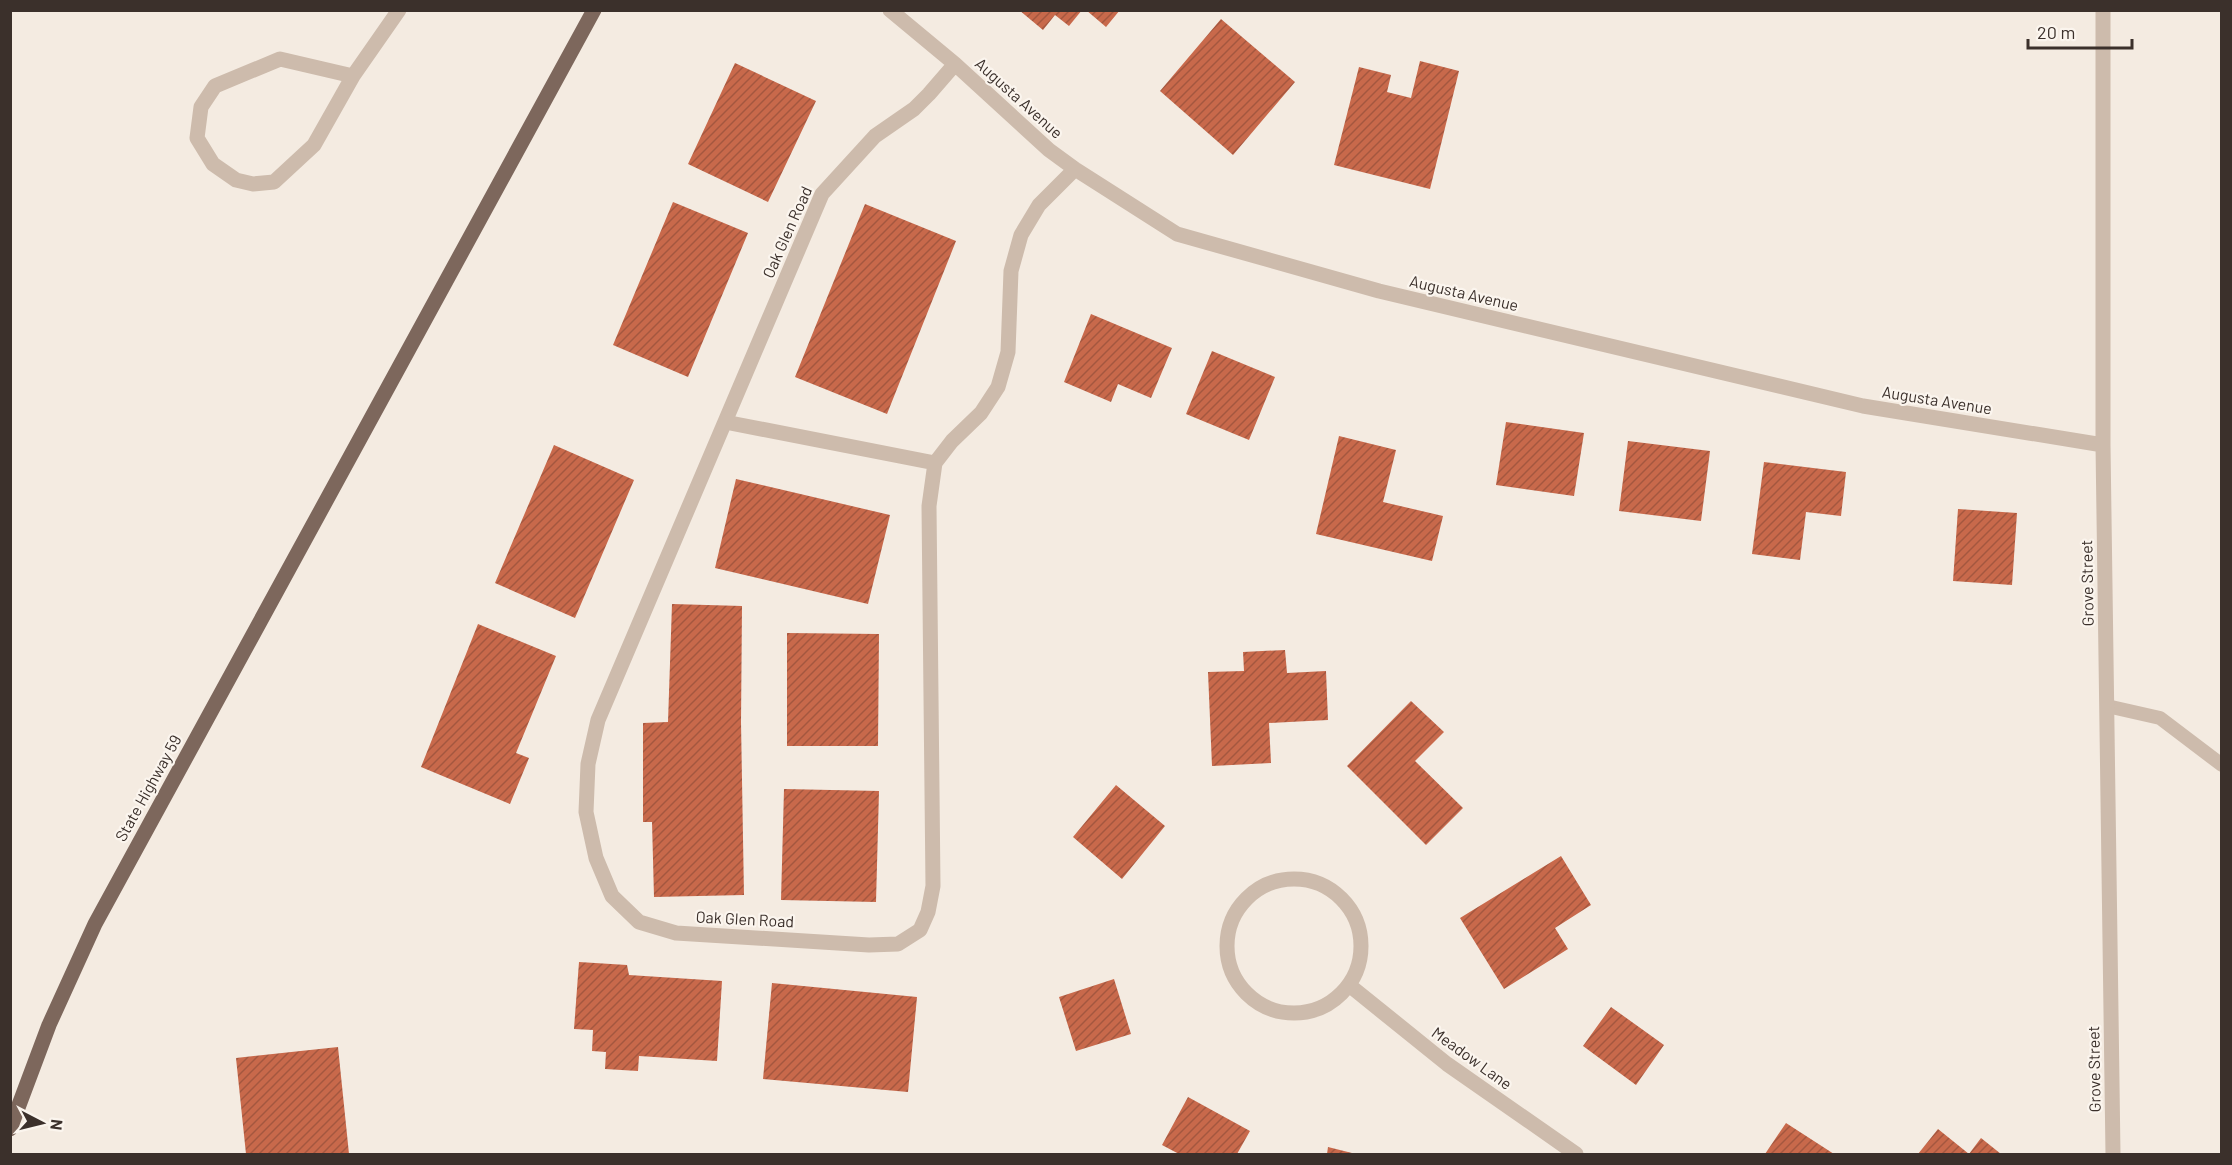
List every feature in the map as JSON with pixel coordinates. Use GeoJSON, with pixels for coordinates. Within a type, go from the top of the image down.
{"type":"FeatureCollection","features":[{"type":"Feature","properties":{"kind":"main road","name":"State Highway 59"},"geometry":{"type":"LineString","coordinates":[[10,1129],[49,1025],[95,924],[594,10]]}},
{"type":"Feature","properties":{"kind":"street"},"geometry":{"type":"LineString","coordinates":[[352,76],[280,59],[215,86],[201,107],[197,138],[213,164],[236,180],[253,184],[274,182],[314,146],[352,76],[399,10]]}},
{"type":"Feature","properties":{"kind":"street","name":"Augusta Avenue"},"geometry":{"type":"LineString","coordinates":[[890,10],[955,64],[1049,150],[1177,234],[1379,291],[1863,406],[2103,445]]}},
{"type":"Feature","properties":{"kind":"street","name":"Grove Street"},"geometry":{"type":"LineString","coordinates":[[2103,10],[2103,445],[2113,1155]]}},
{"type":"Feature","properties":{"kind":"street","name":"Oak Glen Road"},"geometry":{"type":"LineString","coordinates":[[935,463],[929,506],[933,886],[928,912],[920,930],[898,944],[879,944],[676,933],[639,922],[612,896],[596,858],[586,812],[588,764],[598,720],[822,194],[875,136],[914,109],[955,64]]}},
{"type":"Feature","properties":{"kind":"street"},"geometry":{"type":"LineString","coordinates":[[725,422],[935,463],[952,441],[981,413],[998,387],[1008,352],[1011,271],[1021,235],[1039,205],[1075,169]]}},
{"type":"Feature","properties":{"kind":"street"},"geometry":{"type":"LineString","coordinates":[[1301,879],[1324,886],[1343,899],[1356,919],[1361,941],[1359,964],[1349,985],[1334,1000],[1315,1010],[1293,1014],[1272,1010],[1253,1000],[1239,983],[1230,964],[1228,942],[1232,921],[1243,902],[1260,889],[1280,880],[1301,879]]}},
{"type":"Feature","properties":{"kind":"street","name":"Meadow Lane"},"geometry":{"type":"LineString","coordinates":[[1349,985],[1447,1064],[1576,1155]]}},
{"type":"Feature","properties":{"kind":"lane"},"geometry":{"type":"LineString","coordinates":[[2107,706],[2160,718],[2222,765]]}},
{"type":"Feature","properties":{"kind":"building"},"geometry":{"type":"Polygon","coordinates":[[[1019,10],[1082,10],[1069,26],[1055,15],[1043,30],[1019,10]]]}},
{"type":"Feature","properties":{"kind":"building"},"geometry":{"type":"Polygon","coordinates":[[[1086,10],[1120,10],[1106,27],[1086,10]]]}},
{"type":"Feature","properties":{"kind":"building"},"geometry":{"type":"Polygon","coordinates":[[[1221,19],[1295,82],[1233,155],[1160,91],[1221,19]]]}},
{"type":"Feature","properties":{"kind":"building"},"geometry":{"type":"Polygon","coordinates":[[[1420,61],[1459,71],[1430,189],[1334,165],[1359,67],[1391,75],[1387,92],[1411,98],[1420,61]]]}},
{"type":"Feature","properties":{"kind":"building"},"geometry":{"type":"Polygon","coordinates":[[[735,63],[816,101],[768,202],[688,164],[735,63]]]}},
{"type":"Feature","properties":{"kind":"building"},"geometry":{"type":"Polygon","coordinates":[[[673,202],[748,233],[688,377],[613,345],[673,202]]]}},
{"type":"Feature","properties":{"kind":"building"},"geometry":{"type":"Polygon","coordinates":[[[865,204],[956,241],[887,414],[795,377],[865,204]]]}},
{"type":"Feature","properties":{"kind":"building"},"geometry":{"type":"Polygon","coordinates":[[[1091,314],[1172,348],[1151,398],[1118,384],[1111,402],[1064,382],[1091,314]]]}},
{"type":"Feature","properties":{"kind":"building"},"geometry":{"type":"Polygon","coordinates":[[[1212,351],[1275,377],[1249,440],[1186,414],[1212,351]]]}},
{"type":"Feature","properties":{"kind":"building"},"geometry":{"type":"Polygon","coordinates":[[[1506,422],[1584,433],[1574,496],[1496,485],[1506,422]]]}},
{"type":"Feature","properties":{"kind":"building"},"geometry":{"type":"Polygon","coordinates":[[[1339,436],[1396,450],[1383,502],[1443,516],[1432,561],[1316,534],[1339,436]]]}},
{"type":"Feature","properties":{"kind":"building"},"geometry":{"type":"Polygon","coordinates":[[[1628,441],[1710,451],[1701,521],[1619,511],[1628,441]]]}},
{"type":"Feature","properties":{"kind":"building"},"geometry":{"type":"Polygon","coordinates":[[[554,445],[634,480],[575,618],[495,583],[554,445]]]}},
{"type":"Feature","properties":{"kind":"building"},"geometry":{"type":"Polygon","coordinates":[[[1764,462],[1846,472],[1841,516],[1806,512],[1800,560],[1752,554],[1764,462]]]}},
{"type":"Feature","properties":{"kind":"building"},"geometry":{"type":"Polygon","coordinates":[[[736,479],[890,515],[868,604],[715,568],[736,479]]]}},
{"type":"Feature","properties":{"kind":"building"},"geometry":{"type":"Polygon","coordinates":[[[1958,509],[2017,513],[2012,585],[1953,581],[1958,509]]]}},
{"type":"Feature","properties":{"kind":"building"},"geometry":{"type":"Polygon","coordinates":[[[672,604],[742,606],[741,722],[744,895],[654,897],[652,822],[643,822],[643,723],[668,722],[672,604]]]}},
{"type":"Feature","properties":{"kind":"building"},"geometry":{"type":"Polygon","coordinates":[[[478,624],[556,656],[516,753],[529,758],[510,804],[421,767],[478,624]]]}},
{"type":"Feature","properties":{"kind":"building"},"geometry":{"type":"Polygon","coordinates":[[[787,633],[879,634],[878,746],[787,746],[787,633]]]}},
{"type":"Feature","properties":{"kind":"building"},"geometry":{"type":"Polygon","coordinates":[[[1285,650],[1287,673],[1326,671],[1328,720],[1269,723],[1271,763],[1212,766],[1208,672],[1244,671],[1243,652],[1285,650]]]}},
{"type":"Feature","properties":{"kind":"building"},"geometry":{"type":"Polygon","coordinates":[[[1411,701],[1444,732],[1415,761],[1463,808],[1426,845],[1347,766],[1411,701]]]}},
{"type":"Feature","properties":{"kind":"building"},"geometry":{"type":"Polygon","coordinates":[[[1116,785],[1165,826],[1122,879],[1073,837],[1116,785]]]}},
{"type":"Feature","properties":{"kind":"building"},"geometry":{"type":"Polygon","coordinates":[[[784,789],[879,791],[876,902],[781,900],[784,789]]]}},
{"type":"Feature","properties":{"kind":"building"},"geometry":{"type":"Polygon","coordinates":[[[1561,856],[1591,905],[1555,928],[1568,949],[1504,989],[1460,918],[1561,856]]]}},
{"type":"Feature","properties":{"kind":"building"},"geometry":{"type":"Polygon","coordinates":[[[579,962],[627,965],[629,975],[722,981],[717,1061],[639,1056],[638,1071],[605,1069],[606,1052],[592,1051],[593,1030],[574,1029],[579,962]]]}},
{"type":"Feature","properties":{"kind":"building"},"geometry":{"type":"Polygon","coordinates":[[[1114,979],[1131,1034],[1076,1051],[1059,997],[1114,979]]]}},
{"type":"Feature","properties":{"kind":"building"},"geometry":{"type":"Polygon","coordinates":[[[772,983],[917,997],[908,1092],[763,1079],[772,983]]]}},
{"type":"Feature","properties":{"kind":"building"},"geometry":{"type":"Polygon","coordinates":[[[1611,1007],[1664,1045],[1636,1085],[1583,1046],[1611,1007]]]}},
{"type":"Feature","properties":{"kind":"building"},"geometry":{"type":"Polygon","coordinates":[[[338,1047],[349,1154],[246,1154],[236,1058],[338,1047]]]}},
{"type":"Feature","properties":{"kind":"building"},"geometry":{"type":"Polygon","coordinates":[[[1188,1097],[1250,1131],[1237,1154],[1179,1154],[1162,1145],[1188,1097]]]}},
{"type":"Feature","properties":{"kind":"building"},"geometry":{"type":"Polygon","coordinates":[[[1786,1123],[1834,1154],[1765,1154],[1786,1123]]]}},
{"type":"Feature","properties":{"kind":"building"},"geometry":{"type":"Polygon","coordinates":[[[1938,1129],[1969,1154],[1918,1154],[1938,1129]]]}},
{"type":"Feature","properties":{"kind":"building"},"geometry":{"type":"Polygon","coordinates":[[[1981,1138],[2001,1154],[1969,1154],[1981,1138]]]}},
{"type":"Feature","properties":{"kind":"building"},"geometry":{"type":"Polygon","coordinates":[[[1328,1147],[1356,1154],[1327,1154],[1328,1147]]]}}]}
